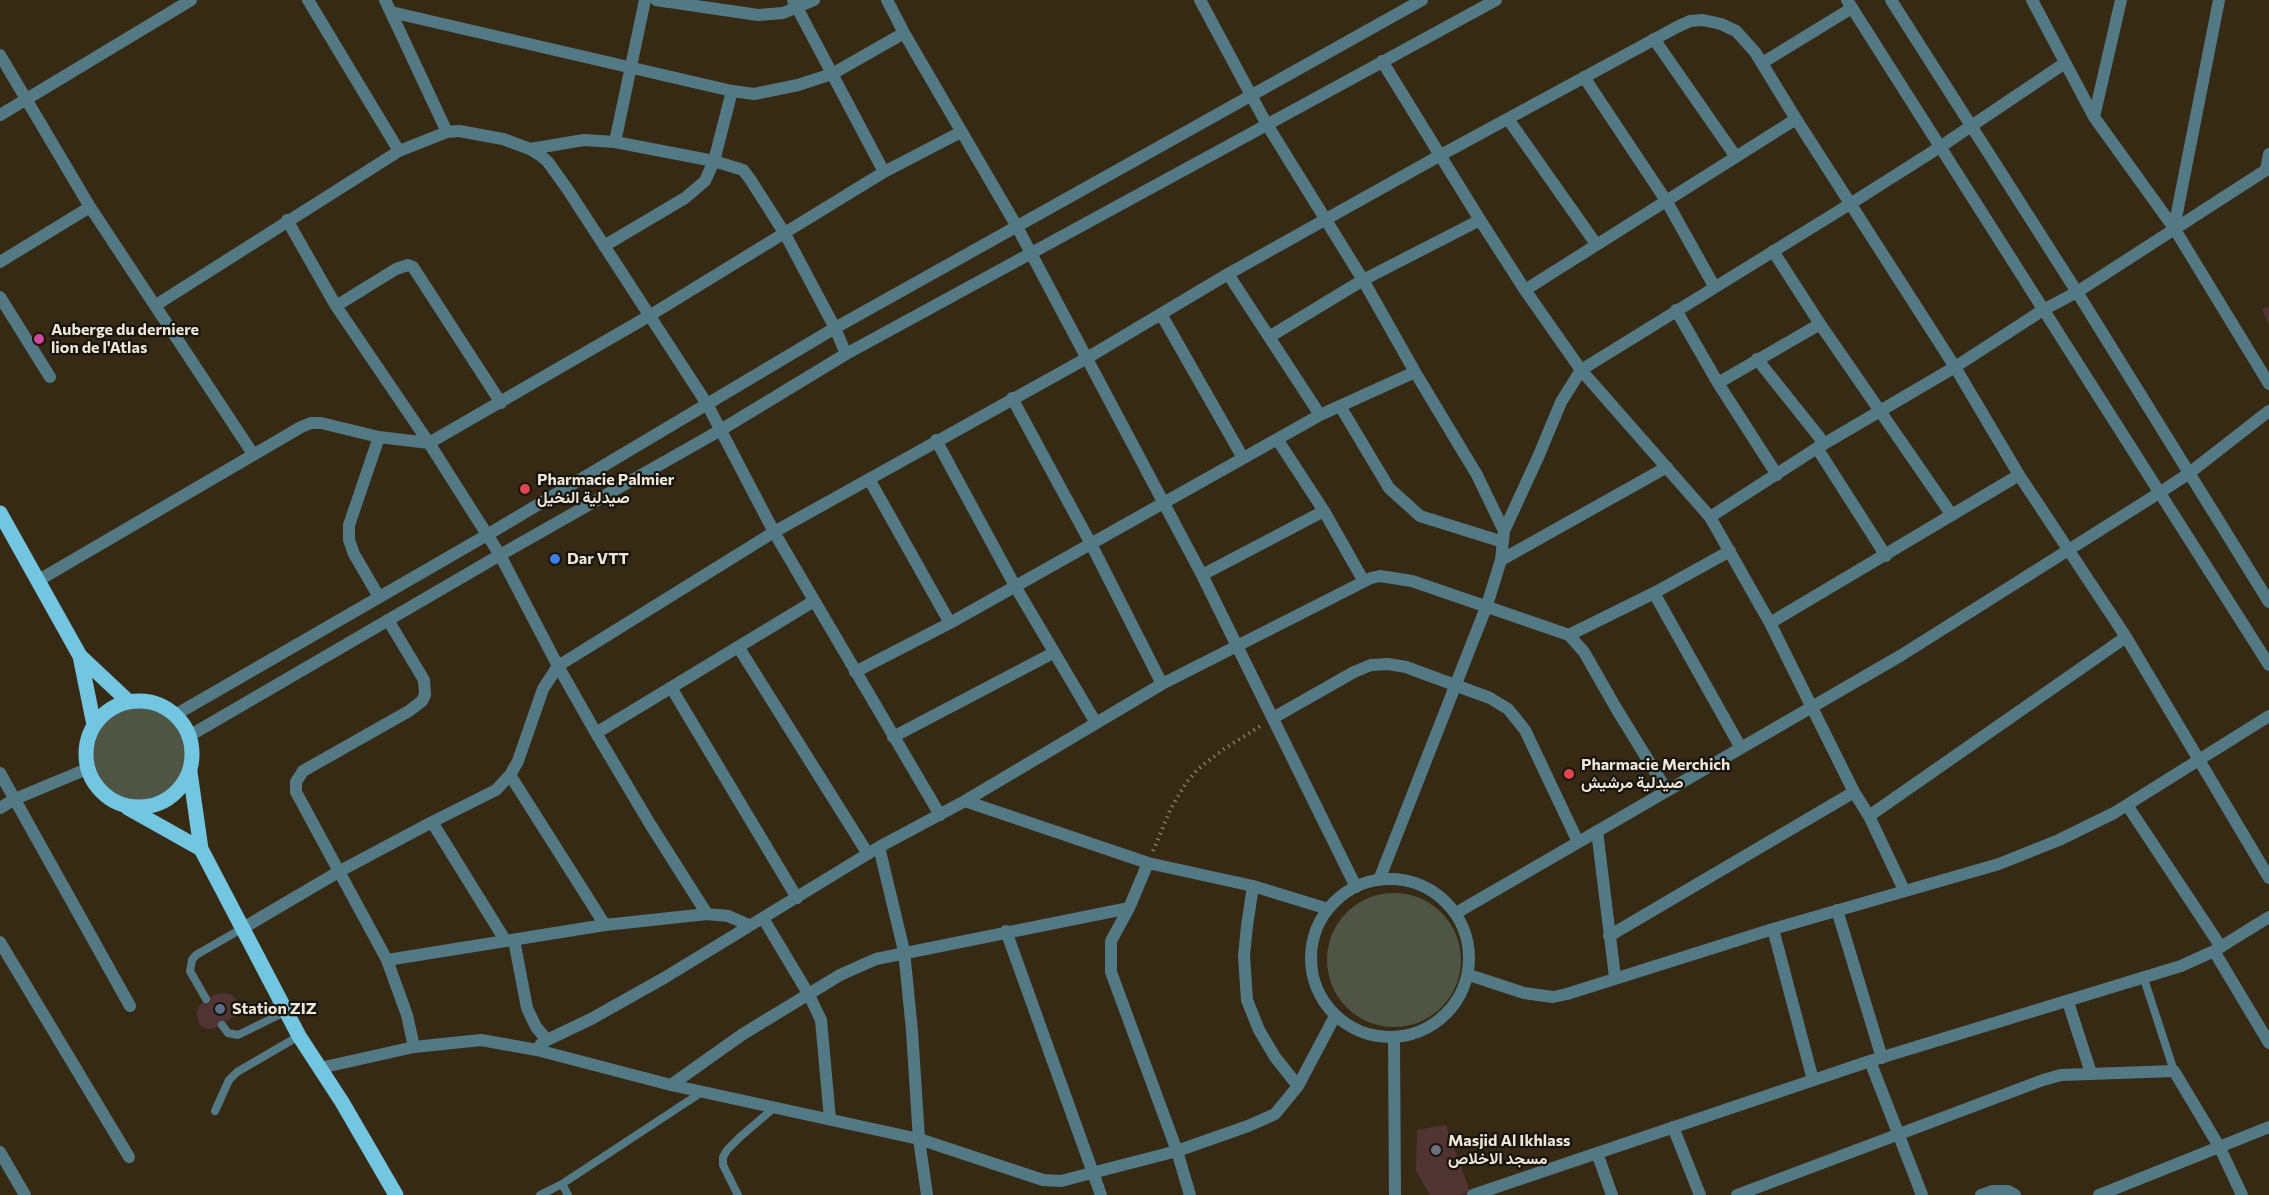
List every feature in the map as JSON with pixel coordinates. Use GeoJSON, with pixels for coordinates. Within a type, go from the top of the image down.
{"type":"FeatureCollection","features":[{"type":"Feature","properties":{"kind":"main road"},"geometry":{"type":"LineString","coordinates":[[0,513],[80,656],[94,725]]}},
{"type":"Feature","properties":{"kind":"main road"},"geometry":{"type":"LineString","coordinates":[[80,656],[129,702]]}},
{"type":"Feature","properties":{"kind":"main road"},"geometry":{"type":"LineString","coordinates":[[201,849],[107,797],[95,784],[87,768],[85,753],[88,739],[94,725],[103,714],[115,706],[145,701],[161,706],[175,715],[189,736],[192,760],[190,772],[201,849],[299,1036],[396,1195]]}},
{"type":"Feature","properties":{"kind":"main road"},"geometry":{"type":"LineString","coordinates":[[123,805],[139,808],[155,805],[176,792],[190,772]]}},
{"type":"Feature","properties":{"kind":"street"},"geometry":{"type":"LineString","coordinates":[[0,115],[191,0]]}},
{"type":"Feature","properties":{"kind":"street"},"geometry":{"type":"LineString","coordinates":[[308,0],[399,151]]}},
{"type":"Feature","properties":{"kind":"street"},"geometry":{"type":"LineString","coordinates":[[385,0],[447,132]]}},
{"type":"Feature","properties":{"kind":"street"},"geometry":{"type":"LineString","coordinates":[[615,142],[629,67],[645,0]]}},
{"type":"Feature","properties":{"kind":"street"},"geometry":{"type":"LineString","coordinates":[[656,0],[745,15],[771,15],[795,4],[814,0]]}},
{"type":"Feature","properties":{"kind":"street"},"geometry":{"type":"LineString","coordinates":[[887,0],[1016,225],[1202,575],[1356,887]]}},
{"type":"Feature","properties":{"kind":"street"},"geometry":{"type":"LineString","coordinates":[[1200,0],[1266,123],[1364,280],[1415,372],[1477,475],[1503,536]]}},
{"type":"Feature","properties":{"kind":"street"},"geometry":{"type":"LineString","coordinates":[[175,715],[487,535],[835,328],[1422,0]]}},
{"type":"Feature","properties":{"kind":"street"},"geometry":{"type":"LineString","coordinates":[[189,736],[719,431],[846,354],[1266,123],[1496,0]]}},
{"type":"Feature","properties":{"kind":"street"},"geometry":{"type":"LineString","coordinates":[[1891,0],[2077,292],[2269,602]]}},
{"type":"Feature","properties":{"kind":"street"},"geometry":{"type":"LineString","coordinates":[[2032,0],[2094,117],[2174,228],[2269,384]]}},
{"type":"Feature","properties":{"kind":"street"},"geometry":{"type":"LineString","coordinates":[[2094,117],[2121,0]]}},
{"type":"Feature","properties":{"kind":"street"},"geometry":{"type":"LineString","coordinates":[[2174,228],[2218,0]]}},
{"type":"Feature","properties":{"kind":"street"},"geometry":{"type":"LineString","coordinates":[[795,4],[884,172]]}},
{"type":"Feature","properties":{"kind":"street"},"geometry":{"type":"LineString","coordinates":[[1762,63],[1849,4],[2269,665]]}},
{"type":"Feature","properties":{"kind":"street"},"geometry":{"type":"LineString","coordinates":[[392,12],[732,91],[760,94],[832,74],[904,33]]}},
{"type":"Feature","properties":{"kind":"street"},"geometry":{"type":"LineString","coordinates":[[243,928],[340,871],[496,790],[510,775],[528,737],[543,689],[558,666],[774,532],[1087,358],[1228,274],[1439,156],[1690,21],[1712,22],[1736,31],[1746,40],[1762,63],[1796,120],[1955,367],[2019,475],[2126,637],[2269,878]]}},
{"type":"Feature","properties":{"kind":"street"},"geometry":{"type":"LineString","coordinates":[[1654,39],[1736,157]]}},
{"type":"Feature","properties":{"kind":"street"},"geometry":{"type":"LineString","coordinates":[[0,55],[90,207],[253,454]]}},
{"type":"Feature","properties":{"kind":"street"},"geometry":{"type":"LineString","coordinates":[[1382,61],[1439,156],[1525,290],[1581,370],[1710,516],[1770,623],[1854,792],[1869,816],[1904,890]]}},
{"type":"Feature","properties":{"kind":"street"},"geometry":{"type":"LineString","coordinates":[[1379,880],[1487,605],[1501,560],[1503,536],[1561,402],[1581,370],[1940,147],[2065,63]]}},
{"type":"Feature","properties":{"kind":"street"},"geometry":{"type":"LineString","coordinates":[[1584,77],[1667,202],[1714,286]]}},
{"type":"Feature","properties":{"kind":"street"},"geometry":{"type":"LineString","coordinates":[[604,246],[698,189],[709,176],[732,91]]}},
{"type":"Feature","properties":{"kind":"street"},"geometry":{"type":"LineString","coordinates":[[1508,119],[1596,244]]}},
{"type":"Feature","properties":{"kind":"street"},"geometry":{"type":"LineString","coordinates":[[1525,290],[1796,120]]}},
{"type":"Feature","properties":{"kind":"street"},"geometry":{"type":"LineString","coordinates":[[156,305],[399,151],[447,132],[478,134],[511,141],[530,148],[548,162],[554,170],[707,404],[719,431],[774,532],[892,737],[940,815]]}},
{"type":"Feature","properties":{"kind":"street"},"geometry":{"type":"LineString","coordinates":[[39,580],[253,454],[311,423],[335,426],[379,437],[429,443],[649,316],[884,172],[961,132]]}},
{"type":"Feature","properties":{"kind":"street"},"geometry":{"type":"LineString","coordinates":[[530,148],[584,140],[615,142],[714,161],[743,170],[785,234],[835,328],[846,354]]}},
{"type":"Feature","properties":{"kind":"street"},"geometry":{"type":"LineString","coordinates":[[1710,516],[1821,446],[1955,367],[2043,310],[2077,292],[2267,169],[2269,154]]}},
{"type":"Feature","properties":{"kind":"street"},"geometry":{"type":"LineString","coordinates":[[0,262],[90,207]]}},
{"type":"Feature","properties":{"kind":"street"},"geometry":{"type":"LineString","coordinates":[[287,220],[336,306],[429,443],[500,555],[596,733],[707,914]]}},
{"type":"Feature","properties":{"kind":"street"},"geometry":{"type":"LineString","coordinates":[[1269,337],[1364,280],[1480,220]]}},
{"type":"Feature","properties":{"kind":"street"},"geometry":{"type":"LineString","coordinates":[[1773,251],[1820,324],[1951,514]]}},
{"type":"Feature","properties":{"kind":"street"},"geometry":{"type":"LineString","coordinates":[[336,306],[396,269],[408,265],[413,267],[501,403]]}},
{"type":"Feature","properties":{"kind":"street"},"geometry":{"type":"LineString","coordinates":[[1228,274],[1320,415]]}},
{"type":"Feature","properties":{"kind":"street"},"geometry":{"type":"LineString","coordinates":[[0,297],[51,377]]}},
{"type":"Feature","properties":{"kind":"street"},"geometry":{"type":"LineString","coordinates":[[1676,310],[1718,383],[1776,475]]}},
{"type":"Feature","properties":{"kind":"street"},"geometry":{"type":"LineString","coordinates":[[1161,314],[1244,458]]}},
{"type":"Feature","properties":{"kind":"street"},"geometry":{"type":"LineString","coordinates":[[1718,383],[1820,324]]}},
{"type":"Feature","properties":{"kind":"street"},"geometry":{"type":"LineString","coordinates":[[1757,359],[1821,446],[1886,556]]}},
{"type":"Feature","properties":{"kind":"street"},"geometry":{"type":"LineString","coordinates":[[855,672],[950,622],[1320,415],[1415,372]]}},
{"type":"Feature","properties":{"kind":"street"},"geometry":{"type":"LineString","coordinates":[[1012,398],[1091,544],[1162,684]]}},
{"type":"Feature","properties":{"kind":"street"},"geometry":{"type":"LineString","coordinates":[[1340,406],[1389,488],[1420,516],[1503,536]]}},
{"type":"Feature","properties":{"kind":"street"},"geometry":{"type":"LineString","coordinates":[[1456,913],[1900,656],[2188,474],[2269,411]]}},
{"type":"Feature","properties":{"kind":"street"},"geometry":{"type":"LineString","coordinates":[[379,437],[349,525],[349,540],[354,554],[379,597]]}},
{"type":"Feature","properties":{"kind":"street"},"geometry":{"type":"LineString","coordinates":[[1277,439],[1324,511],[1363,580]]}},
{"type":"Feature","properties":{"kind":"street"},"geometry":{"type":"LineString","coordinates":[[936,440],[1015,586],[1096,723]]}},
{"type":"Feature","properties":{"kind":"street"},"geometry":{"type":"LineString","coordinates":[[1501,560],[1667,467]]}},
{"type":"Feature","properties":{"kind":"street"},"geometry":{"type":"LineString","coordinates":[[1770,623],[2019,475]]}},
{"type":"Feature","properties":{"kind":"street"},"geometry":{"type":"LineString","coordinates":[[869,479],[950,622]]}},
{"type":"Feature","properties":{"kind":"street"},"geometry":{"type":"LineString","coordinates":[[1202,575],[1324,511]]}},
{"type":"Feature","properties":{"kind":"street"},"geometry":{"type":"LineString","coordinates":[[1569,635],[1654,593],[1730,551]]}},
{"type":"Feature","properties":{"kind":"street"},"geometry":{"type":"LineString","coordinates":[[537,1050],[547,1040],[591,1019],[664,978],[749,924],[797,898],[879,847],[965,801],[1162,684],[1363,580],[1380,576],[1395,578],[1487,605],[1569,635],[1584,652],[1668,791]]}},
{"type":"Feature","properties":{"kind":"street"},"geometry":{"type":"LineString","coordinates":[[1654,593],[1741,748]]}},
{"type":"Feature","properties":{"kind":"street"},"geometry":{"type":"LineString","coordinates":[[596,733],[814,601]]}},
{"type":"Feature","properties":{"kind":"street"},"geometry":{"type":"LineString","coordinates":[[388,620],[424,680],[425,695],[422,701],[409,711],[303,771],[296,782],[296,792],[387,960],[401,993],[414,1047]]}},
{"type":"Feature","properties":{"kind":"street"},"geometry":{"type":"LineString","coordinates":[[1869,816],[2126,637]]}},
{"type":"Feature","properties":{"kind":"street"},"geometry":{"type":"LineString","coordinates":[[739,648],[868,854]]}},
{"type":"Feature","properties":{"kind":"street"},"geometry":{"type":"LineString","coordinates":[[892,737],[1053,653]]}},
{"type":"Feature","properties":{"kind":"street"},"geometry":{"type":"LineString","coordinates":[[1273,718],[1353,672],[1371,665],[1388,664],[1406,667],[1490,698],[1508,709],[1525,730],[1578,842]]}},
{"type":"Feature","properties":{"kind":"street"},"geometry":{"type":"LineString","coordinates":[[672,689],[797,898]]}},
{"type":"Feature","properties":{"kind":"street"},"geometry":{"type":"LineString","coordinates":[[1469,975],[1524,993],[1554,997],[1773,928],[1999,864],[2059,840],[2127,805],[2269,717]]}},
{"type":"Feature","properties":{"kind":"street"},"geometry":{"type":"LineString","coordinates":[[0,808],[15,799],[87,768]]}},
{"type":"Feature","properties":{"kind":"street"},"geometry":{"type":"LineString","coordinates":[[0,773],[130,1006]]}},
{"type":"Feature","properties":{"kind":"street"},"geometry":{"type":"LineString","coordinates":[[510,775],[604,926]]}},
{"type":"Feature","properties":{"kind":"street"},"geometry":{"type":"LineString","coordinates":[[1609,936],[1854,792]]}},
{"type":"Feature","properties":{"kind":"street"},"geometry":{"type":"LineString","coordinates":[[965,801],[1148,863],[1253,886],[1328,909]]}},
{"type":"Feature","properties":{"kind":"street"},"geometry":{"type":"LineString","coordinates":[[2127,805],[2218,949],[2269,1043]]}},
{"type":"Feature","properties":{"kind":"street"},"geometry":{"type":"LineString","coordinates":[[432,822],[509,940],[527,1008],[536,1027],[547,1040]]}},
{"type":"Feature","properties":{"kind":"street"},"geometry":{"type":"LineString","coordinates":[[1597,831],[1615,977]]}},
{"type":"Feature","properties":{"kind":"street"},"geometry":{"type":"LineString","coordinates":[[879,847],[904,951],[919,1139],[927,1195]]}},
{"type":"Feature","properties":{"kind":"street"},"geometry":{"type":"LineString","coordinates":[[1148,863],[1129,908],[1111,941],[1111,972],[1177,1151],[1190,1195]]}},
{"type":"Feature","properties":{"kind":"street"},"geometry":{"type":"LineString","coordinates":[[1379,880],[1414,882],[1435,892],[1456,913],[1465,928],[1470,951],[1469,975],[1454,1007],[1428,1029],[1394,1039],[1362,1034],[1335,1016],[1320,998],[1312,975],[1310,952],[1316,929],[1328,909],[1345,892],[1379,880]]}},
{"type":"Feature","properties":{"kind":"street"},"geometry":{"type":"LineString","coordinates":[[1253,886],[1245,956],[1247,1000],[1259,1030],[1275,1057],[1298,1086]]}},
{"type":"Feature","properties":{"kind":"street"},"geometry":{"type":"LineString","coordinates":[[670,1084],[743,1034],[840,975],[867,963],[904,951],[1129,908]]}},
{"type":"Feature","properties":{"kind":"street"},"geometry":{"type":"LineString","coordinates":[[1837,910],[1876,1059],[1899,1136],[1922,1195]]}},
{"type":"Feature","properties":{"kind":"street"},"geometry":{"type":"LineString","coordinates":[[387,960],[604,926],[707,914],[728,916],[749,924]]}},
{"type":"Feature","properties":{"kind":"street"},"geometry":{"type":"LineString","coordinates":[[1473,1195],[1491,1192],[1597,1153],[1876,1059],[2144,979],[2181,966],[2218,949],[2269,917]]}},
{"type":"Feature","properties":{"kind":"street"},"geometry":{"type":"LineString","coordinates":[[763,918],[809,995],[821,1020],[830,1119]]}},
{"type":"Feature","properties":{"kind":"street"},"geometry":{"type":"LineString","coordinates":[[1773,928],[1813,1080]]}},
{"type":"Feature","properties":{"kind":"street"},"geometry":{"type":"LineString","coordinates":[[1006,931],[1101,1195]]}},
{"type":"Feature","properties":{"kind":"street"},"geometry":{"type":"LineString","coordinates":[[0,942],[129,1157]]}},
{"type":"Feature","properties":{"kind":"street"},"geometry":{"type":"LineString","coordinates":[[2068,1002],[2091,1073]]}},
{"type":"Feature","properties":{"kind":"street"},"geometry":{"type":"LineString","coordinates":[[320,1068],[414,1047],[481,1040],[537,1050],[670,1084],[919,1139],[1043,1180],[1061,1181],[1092,1175],[1177,1151],[1275,1114],[1298,1086],[1335,1016]]}},
{"type":"Feature","properties":{"kind":"street"},"geometry":{"type":"LineString","coordinates":[[1394,1039],[1395,1195]]}},
{"type":"Feature","properties":{"kind":"street"},"geometry":{"type":"LineString","coordinates":[[1737,1195],[2043,1080],[2061,1075],[2174,1071],[2220,1148],[2242,1195]]}},
{"type":"Feature","properties":{"kind":"street"},"geometry":{"type":"LineString","coordinates":[[1673,1127],[1700,1195]]}},
{"type":"Feature","properties":{"kind":"street"},"geometry":{"type":"LineString","coordinates":[[2099,1195],[2269,1127]]}},
{"type":"Feature","properties":{"kind":"street"},"geometry":{"type":"LineString","coordinates":[[0,1152],[25,1195]]}},
{"type":"Feature","properties":{"kind":"street"},"geometry":{"type":"LineString","coordinates":[[1597,1153],[1612,1195]]}},
{"type":"Feature","properties":{"kind":"street"},"geometry":{"type":"LineString","coordinates":[[1982,1195],[1993,1191],[2008,1191],[2015,1195]]}},
{"type":"Feature","properties":{"kind":"lane"},"geometry":{"type":"LineString","coordinates":[[206,999],[190,971],[192,960],[196,955],[243,928]]}},
{"type":"Feature","properties":{"kind":"lane"},"geometry":{"type":"LineString","coordinates":[[2144,979],[2174,1071]]}},
{"type":"Feature","properties":{"kind":"lane"},"geometry":{"type":"LineString","coordinates":[[222,1025],[228,1033],[238,1035],[287,1011]]}},
{"type":"Feature","properties":{"kind":"lane"},"geometry":{"type":"LineString","coordinates":[[215,1111],[230,1080],[237,1072],[299,1036]]}},
{"type":"Feature","properties":{"kind":"lane"},"geometry":{"type":"LineString","coordinates":[[540,1195],[561,1184],[703,1091]]}},
{"type":"Feature","properties":{"kind":"lane"},"geometry":{"type":"LineString","coordinates":[[738,1195],[723,1165],[723,1157],[734,1143],[775,1107]]}},
{"type":"Feature","properties":{"kind":"lane"},"geometry":{"type":"LineString","coordinates":[[561,1184],[568,1195]]}},
{"type":"Feature","properties":{"kind":"path"},"geometry":{"type":"LineString","coordinates":[[1148,863],[1171,808],[1198,768],[1273,718]]}},
{"type":"Feature","properties":{"kind":"green space"},"geometry":{"type":"Polygon","coordinates":[[[140,706],[158,710],[173,720],[183,735],[187,753],[183,771],[173,786],[158,796],[140,800],[122,796],[107,786],[97,771],[93,753],[97,735],[107,720],[122,710],[140,706]]]}},
{"type":"Feature","properties":{"kind":"green space"},"geometry":{"type":"Polygon","coordinates":[[[1394,893],[1420,898],[1442,912],[1456,934],[1461,960],[1456,986],[1442,1008],[1420,1022],[1394,1027],[1368,1022],[1346,1008],[1332,986],[1327,960],[1332,934],[1346,912],[1368,898],[1394,893]]]}},
{"type":"Feature","properties":{"kind":"building"},"geometry":{"type":"Polygon","coordinates":[[[2269,307],[2269,325],[2262,309],[2269,307]]]}},
{"type":"Feature","properties":{"kind":"building"},"geometry":{"type":"Polygon","coordinates":[[[215,994],[232,995],[240,1005],[235,1016],[213,1029],[206,1029],[200,1025],[196,1013],[199,1006],[215,994]]]}},
{"type":"Feature","properties":{"kind":"building","name":"Masjid Al Ikhlass مسجد الاخلاص"},"geometry":{"type":"Polygon","coordinates":[[[1446,1125],[1470,1192],[1460,1195],[1430,1195],[1416,1171],[1417,1130],[1446,1125]]]}},
{"type":"Feature","properties":{"kind":"place","name":"Auberge du derniere lion de l'Atlas"},"geometry":{"type":"Point","coordinates":[39,339]}},
{"type":"Feature","properties":{"kind":"place","name":"Pharmacie Palmier صيدلية النخيل"},"geometry":{"type":"Point","coordinates":[525,489]}},
{"type":"Feature","properties":{"kind":"place","name":"Dar VTT"},"geometry":{"type":"Point","coordinates":[555,559]}},
{"type":"Feature","properties":{"kind":"place","name":"Pharmacie Merchich صيدلية مرشيش"},"geometry":{"type":"Point","coordinates":[1569,774]}},
{"type":"Feature","properties":{"kind":"place","name":"Station ZIZ"},"geometry":{"type":"Point","coordinates":[220,1009]}},
{"type":"Feature","properties":{"kind":"place","name":"Masjid Al Ikhlass مسجد الاخلاص"},"geometry":{"type":"Point","coordinates":[1436,1150]}}]}
